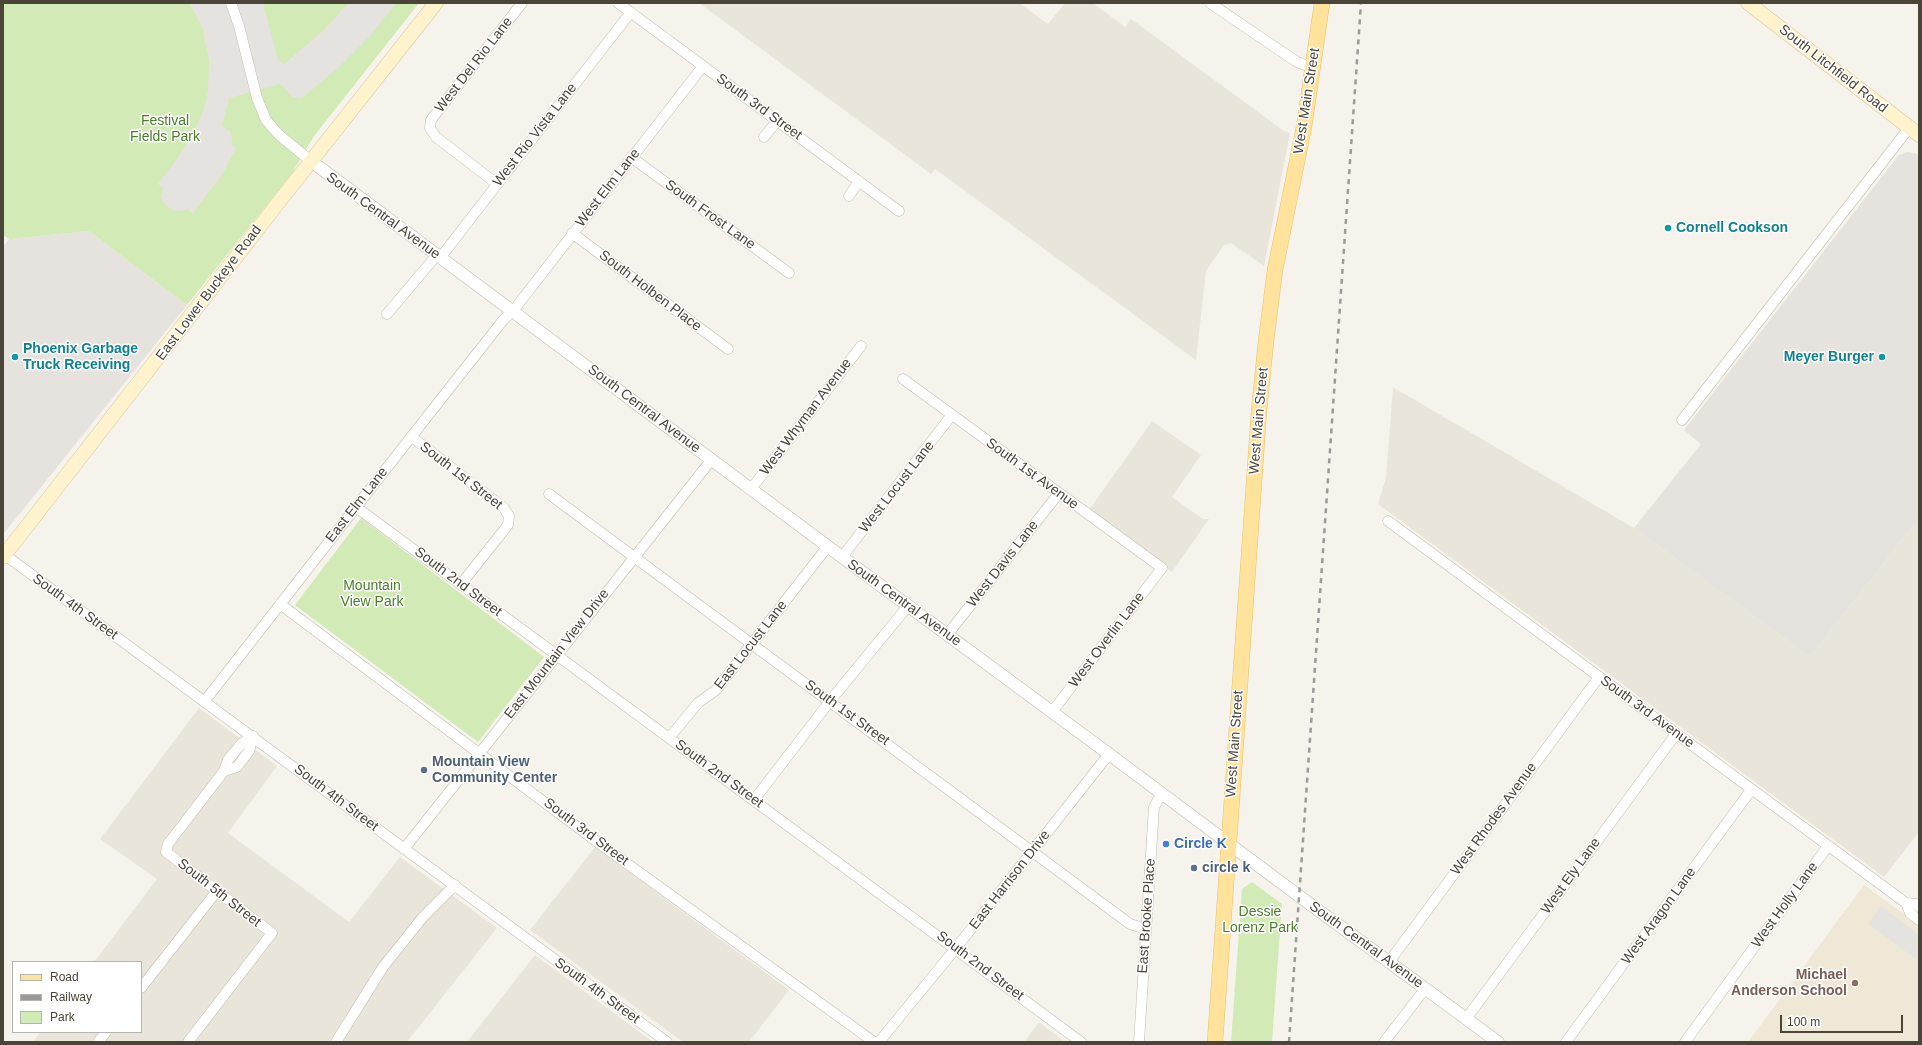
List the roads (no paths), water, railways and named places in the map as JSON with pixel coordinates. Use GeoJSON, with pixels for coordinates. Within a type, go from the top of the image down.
{"type":"FeatureCollection","features":[{"type":"Feature","properties":{"kind":"main road","name":"East Lower Buckeye Road"},"geometry":{"type":"LineString","coordinates":[[4,556],[310,161],[436,3]]}},
{"type":"Feature","properties":{"kind":"main road","name":"West Main Street"},"geometry":{"type":"LineString","coordinates":[[1215,1042],[1259,411],[1266,341],[1275,270],[1304,127],[1322,3]]}},
{"type":"Feature","properties":{"kind":"main road","name":"South Litchfield Road"},"geometry":{"type":"LineString","coordinates":[[1748,3],[1914,131]]}},
{"type":"Feature","properties":{"kind":"street"},"geometry":{"type":"LineString","coordinates":[[231,3],[239,26],[257,98],[266,120],[279,135],[310,161]]}},
{"type":"Feature","properties":{"kind":"street","name":"West Del Rio Lane"},"geometry":{"type":"LineString","coordinates":[[497,184],[436,137],[430,128],[431,120],[522,3]]}},
{"type":"Feature","properties":{"kind":"street","name":"South 3rd Street"},"geometry":{"type":"LineString","coordinates":[[618,3],[899,211]]}},
{"type":"Feature","properties":{"kind":"street"},"geometry":{"type":"LineString","coordinates":[[1210,3],[1297,62],[1313,68]]}},
{"type":"Feature","properties":{"kind":"street","name":"West Rio Vista Lane"},"geometry":{"type":"LineString","coordinates":[[387,314],[438,257],[497,184],[631,12]]}},
{"type":"Feature","properties":{"kind":"street","name":"West Elm Lane"},"geometry":{"type":"LineString","coordinates":[[513,310],[703,66]]}},
{"type":"Feature","properties":{"kind":"street"},"geometry":{"type":"LineString","coordinates":[[764,137],[777,121]]}},
{"type":"Feature","properties":{"kind":"street"},"geometry":{"type":"LineString","coordinates":[[1682,420],[1914,131]]}},
{"type":"Feature","properties":{"kind":"street","name":"South Frost Lane"},"geometry":{"type":"LineString","coordinates":[[631,157],[789,273]]}},
{"type":"Feature","properties":{"kind":"street","name":"South Central Avenue"},"geometry":{"type":"LineString","coordinates":[[310,161],[438,257],[513,310],[842,557],[1498,1042]]}},
{"type":"Feature","properties":{"kind":"street"},"geometry":{"type":"LineString","coordinates":[[849,196],[859,181]]}},
{"type":"Feature","properties":{"kind":"street","name":"South Holben Place"},"geometry":{"type":"LineString","coordinates":[[572,233],[728,349]]}},
{"type":"Feature","properties":{"kind":"street","name":"East Elm Lane"},"geometry":{"type":"LineString","coordinates":[[204,702],[504,319],[513,310]]}},
{"type":"Feature","properties":{"kind":"street","name":"West Whyman Avenue"},"geometry":{"type":"LineString","coordinates":[[751,488],[860,346]]}},
{"type":"Feature","properties":{"kind":"street","name":"South 1st Avenue"},"geometry":{"type":"LineString","coordinates":[[903,379],[951,416],[1162,568]]}},
{"type":"Feature","properties":{"kind":"street","name":"West Locust Lane"},"geometry":{"type":"LineString","coordinates":[[842,557],[951,416]]}},
{"type":"Feature","properties":{"kind":"street","name":"South 1st Street"},"geometry":{"type":"LineString","coordinates":[[412,437],[504,508],[509,516],[508,525],[461,584]]}},
{"type":"Feature","properties":{"kind":"street","name":"East Mountain View Drive"},"geometry":{"type":"LineString","coordinates":[[404,849],[712,459]]}},
{"type":"Feature","properties":{"kind":"street","name":"West Davis Lane"},"geometry":{"type":"LineString","coordinates":[[947,634],[1059,493]]}},
{"type":"Feature","properties":{"kind":"street","name":"South 1st Street"},"geometry":{"type":"LineString","coordinates":[[549,494],[633,558],[830,701],[1130,924],[1146,929]]}},
{"type":"Feature","properties":{"kind":"street","name":"South 2nd Street"},"geometry":{"type":"LineString","coordinates":[[356,507],[956,948],[1081,1042]]}},
{"type":"Feature","properties":{"kind":"street","name":"South 3rd Avenue"},"geometry":{"type":"LineString","coordinates":[[1388,521],[1906,903],[1919,906]]}},
{"type":"Feature","properties":{"kind":"street","name":"East Locust Lane"},"geometry":{"type":"LineString","coordinates":[[669,738],[698,703],[716,690],[828,546]]}},
{"type":"Feature","properties":{"kind":"street","name":"South 4th Street"},"geometry":{"type":"LineString","coordinates":[[4,556],[253,736],[667,1042]]}},
{"type":"Feature","properties":{"kind":"street","name":"West Overlin Lane"},"geometry":{"type":"LineString","coordinates":[[1052,712],[1162,568]]}},
{"type":"Feature","properties":{"kind":"street","name":"South 3rd Street"},"geometry":{"type":"LineString","coordinates":[[280,604],[480,752],[600,844],[874,1042]]}},
{"type":"Feature","properties":{"kind":"street"},"geometry":{"type":"LineString","coordinates":[[754,800],[830,701],[908,606]]}},
{"type":"Feature","properties":{"kind":"street","name":"West Rhodes Avenue"},"geometry":{"type":"LineString","coordinates":[[1389,962],[1598,677]]}},
{"type":"Feature","properties":{"kind":"street","name":"West Ely Lane"},"geometry":{"type":"LineString","coordinates":[[1466,1019],[1676,734]]}},
{"type":"Feature","properties":{"kind":"street","name":"South 5th Street"},"geometry":{"type":"LineString","coordinates":[[188,1042],[272,933],[166,852],[168,844],[224,772],[228,760],[242,743],[253,736]]}},
{"type":"Feature","properties":{"kind":"street","name":"East Harrison Drive"},"geometry":{"type":"LineString","coordinates":[[879,1042],[956,948],[1109,754]]}},
{"type":"Feature","properties":{"kind":"street","name":"West Aragon Lane"},"geometry":{"type":"LineString","coordinates":[[1566,1042],[1752,790]]}},
{"type":"Feature","properties":{"kind":"street","name":"East Brooke Place"},"geometry":{"type":"LineString","coordinates":[[1139,1042],[1154,806],[1162,793]]}},
{"type":"Feature","properties":{"kind":"street","name":"West Holly Lane"},"geometry":{"type":"LineString","coordinates":[[1685,1042],[1828,846]]}},
{"type":"Feature","properties":{"kind":"street"},"geometry":{"type":"LineString","coordinates":[[336,1042],[383,967],[423,917],[455,885]]}},
{"type":"Feature","properties":{"kind":"street"},"geometry":{"type":"LineString","coordinates":[[142,987],[217,891]]}},
{"type":"Feature","properties":{"kind":"street","name":"South 3rd Avenue"},"geometry":{"type":"LineString","coordinates":[[1906,903],[1910,913],[1919,920]]}},
{"type":"Feature","properties":{"kind":"street"},"geometry":{"type":"LineString","coordinates":[[1384,1042],[1426,989]]}},
{"type":"Feature","properties":{"kind":"street"},"geometry":{"type":"LineString","coordinates":[[98,1042],[105,1033]]}},
{"type":"Feature","properties":{"kind":"railway"},"geometry":{"type":"LineString","coordinates":[[1289,1042],[1361,3]]}},
{"type":"Feature","properties":{"kind":"place","name":"Cornell Cookson"},"geometry":{"type":"Point","coordinates":[1668,228]}},
{"type":"Feature","properties":{"kind":"place","name":"Phoenix Garbage Truck Receiving"},"geometry":{"type":"Point","coordinates":[15,357]}},
{"type":"Feature","properties":{"kind":"place","name":"Meyer Burger"},"geometry":{"type":"Point","coordinates":[1882,357]}},
{"type":"Feature","properties":{"kind":"place","name":"Mountain View Community Center"},"geometry":{"type":"Point","coordinates":[424,770]}},
{"type":"Feature","properties":{"kind":"place","name":"Circle K"},"geometry":{"type":"Point","coordinates":[1166,844]}},
{"type":"Feature","properties":{"kind":"place","name":"circle k"},"geometry":{"type":"Point","coordinates":[1194,868]}},
{"type":"Feature","properties":{"kind":"place","name":"Michael Anderson School"},"geometry":{"type":"Point","coordinates":[1855,983]}},
{"type":"Feature","properties":{"kind":"park label","name":"Festival Fields Park"},"geometry":{"type":"Point","coordinates":[165,130]}},
{"type":"Feature","properties":{"kind":"park label","name":"Mountain View Park"},"geometry":{"type":"Point","coordinates":[372,594]}},
{"type":"Feature","properties":{"kind":"park label","name":"Dessie Lorenz Park"},"geometry":{"type":"Point","coordinates":[1260,920]}}]}
